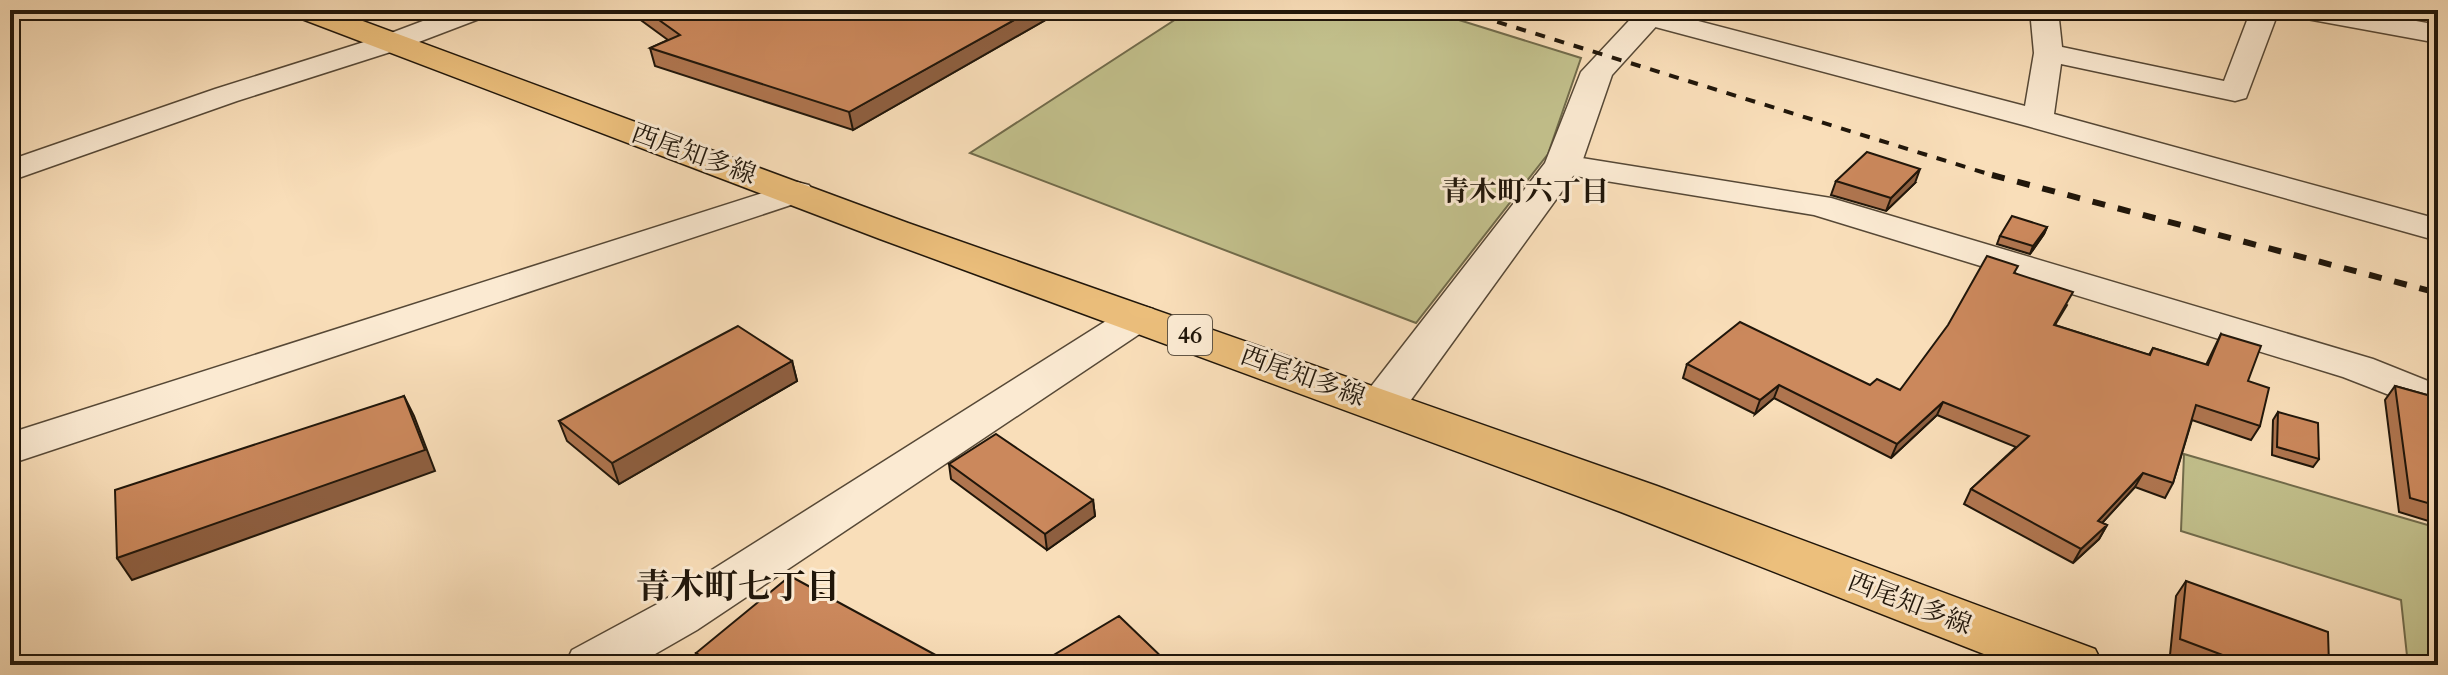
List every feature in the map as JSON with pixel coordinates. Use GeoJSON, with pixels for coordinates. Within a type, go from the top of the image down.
{"type":"FeatureCollection","features":[{"type":"Feature","properties":{"kind":"main road","name":"西尾知多線"},"geometry":{"type":"LineString","coordinates":[[305,10],[797,192],[894,231],[1383,404],[2074,665]]}},
{"type":"Feature","properties":{"kind":"street"},"geometry":{"type":"LineString","coordinates":[[12,161],[393,42],[477,10]]}},
{"type":"Feature","properties":{"kind":"street"},"geometry":{"type":"LineString","coordinates":[[2038,119],[2048,53],[2044,10]]}},
{"type":"Feature","properties":{"kind":"street"},"geometry":{"type":"LineString","coordinates":[[2048,53],[2235,92],[2265,10]]}},
{"type":"Feature","properties":{"kind":"street"},"geometry":{"type":"LineString","coordinates":[[2310,10],[2438,34]]}},
{"type":"Feature","properties":{"kind":"street"},"geometry":{"type":"LineString","coordinates":[[1383,404],[1563,165],[1597,72],[1644,13],[2438,230]]}},
{"type":"Feature","properties":{"kind":"street"},"geometry":{"type":"LineString","coordinates":[[1563,165],[1819,205],[2358,368],[2438,400]]}},
{"type":"Feature","properties":{"kind":"street"},"geometry":{"type":"LineString","coordinates":[[10,449],[797,192]]}},
{"type":"Feature","properties":{"kind":"street"},"geometry":{"type":"LineString","coordinates":[[591,665],[679,616],[1139,317]]}},
{"type":"Feature","properties":{"kind":"shaded area"},"geometry":{"type":"Polygon","coordinates":[[[1190,10],[1427,10],[1581,58],[1548,154],[1416,323],[970,153],[1190,10]]]}},
{"type":"Feature","properties":{"kind":"shaded area"},"geometry":{"type":"Polygon","coordinates":[[[2184,454],[2438,528],[2438,665],[2408,665],[2401,600],[2181,531],[2184,454]]]}},
{"type":"Feature","properties":{"kind":"building"},"geometry":{"type":"Polygon","coordinates":[[[645,10],[706,10],[718,17],[734,10],[1032,10],[849,112],[650,48],[680,35],[645,10]]]}},
{"type":"Feature","properties":{"kind":"building"},"geometry":{"type":"Polygon","coordinates":[[[1867,152],[1920,169],[1891,198],[1836,181],[1867,152]]]}},
{"type":"Feature","properties":{"kind":"building"},"geometry":{"type":"Polygon","coordinates":[[[2012,216],[2047,227],[2033,246],[2000,236],[2012,216]]]}},
{"type":"Feature","properties":{"kind":"building"},"geometry":{"type":"Polygon","coordinates":[[[1987,256],[2018,266],[2014,273],[2073,292],[2054,325],[2150,355],[2153,348],[2208,365],[2221,334],[2261,346],[2248,381],[2269,388],[2260,426],[2196,405],[2173,483],[2143,473],[2098,521],[2107,525],[2081,549],[1971,489],[2029,436],[1943,402],[1897,444],[1779,385],[1760,400],[1687,364],[1740,322],[1870,385],[1877,379],[1900,390],[1948,325],[1987,256]]]}},
{"type":"Feature","properties":{"kind":"building"},"geometry":{"type":"Polygon","coordinates":[[[738,326],[792,361],[612,463],[559,421],[738,326]]]}},
{"type":"Feature","properties":{"kind":"building"},"geometry":{"type":"Polygon","coordinates":[[[2395,386],[2438,398],[2438,506],[2410,498],[2395,386]]]}},
{"type":"Feature","properties":{"kind":"building"},"geometry":{"type":"Polygon","coordinates":[[[404,396],[425,450],[117,558],[115,490],[404,396]]]}},
{"type":"Feature","properties":{"kind":"building"},"geometry":{"type":"Polygon","coordinates":[[[2278,412],[2318,423],[2319,459],[2277,447],[2278,412]]]}},
{"type":"Feature","properties":{"kind":"building"},"geometry":{"type":"Polygon","coordinates":[[[996,434],[1093,500],[1045,534],[949,464],[996,434]]]}},
{"type":"Feature","properties":{"kind":"building"},"geometry":{"type":"Polygon","coordinates":[[[790,576],[943,659],[936,665],[716,665],[696,653],[790,576]]]}},
{"type":"Feature","properties":{"kind":"building"},"geometry":{"type":"Polygon","coordinates":[[[2186,581],[2328,632],[2329,665],[2249,665],[2180,639],[2186,581]]]}},
{"type":"Feature","properties":{"kind":"building"},"geometry":{"type":"Polygon","coordinates":[[[1119,616],[1170,665],[1037,665],[1119,616]]]}},
{"type":"Feature","properties":{"kind":"railway"},"geometry":{"type":"LineString","coordinates":[[1459,10],[1998,177]]}},
{"type":"Feature","properties":{"kind":"railway"},"geometry":{"type":"LineString","coordinates":[[1992,175],[2438,293]]}},
{"type":"Feature","properties":{"kind":"district","name":"青木町六丁目"},"geometry":{"type":"Point","coordinates":[1525,192]}},
{"type":"Feature","properties":{"kind":"district","name":"青木町七丁目"},"geometry":{"type":"Point","coordinates":[738,587]}}]}
